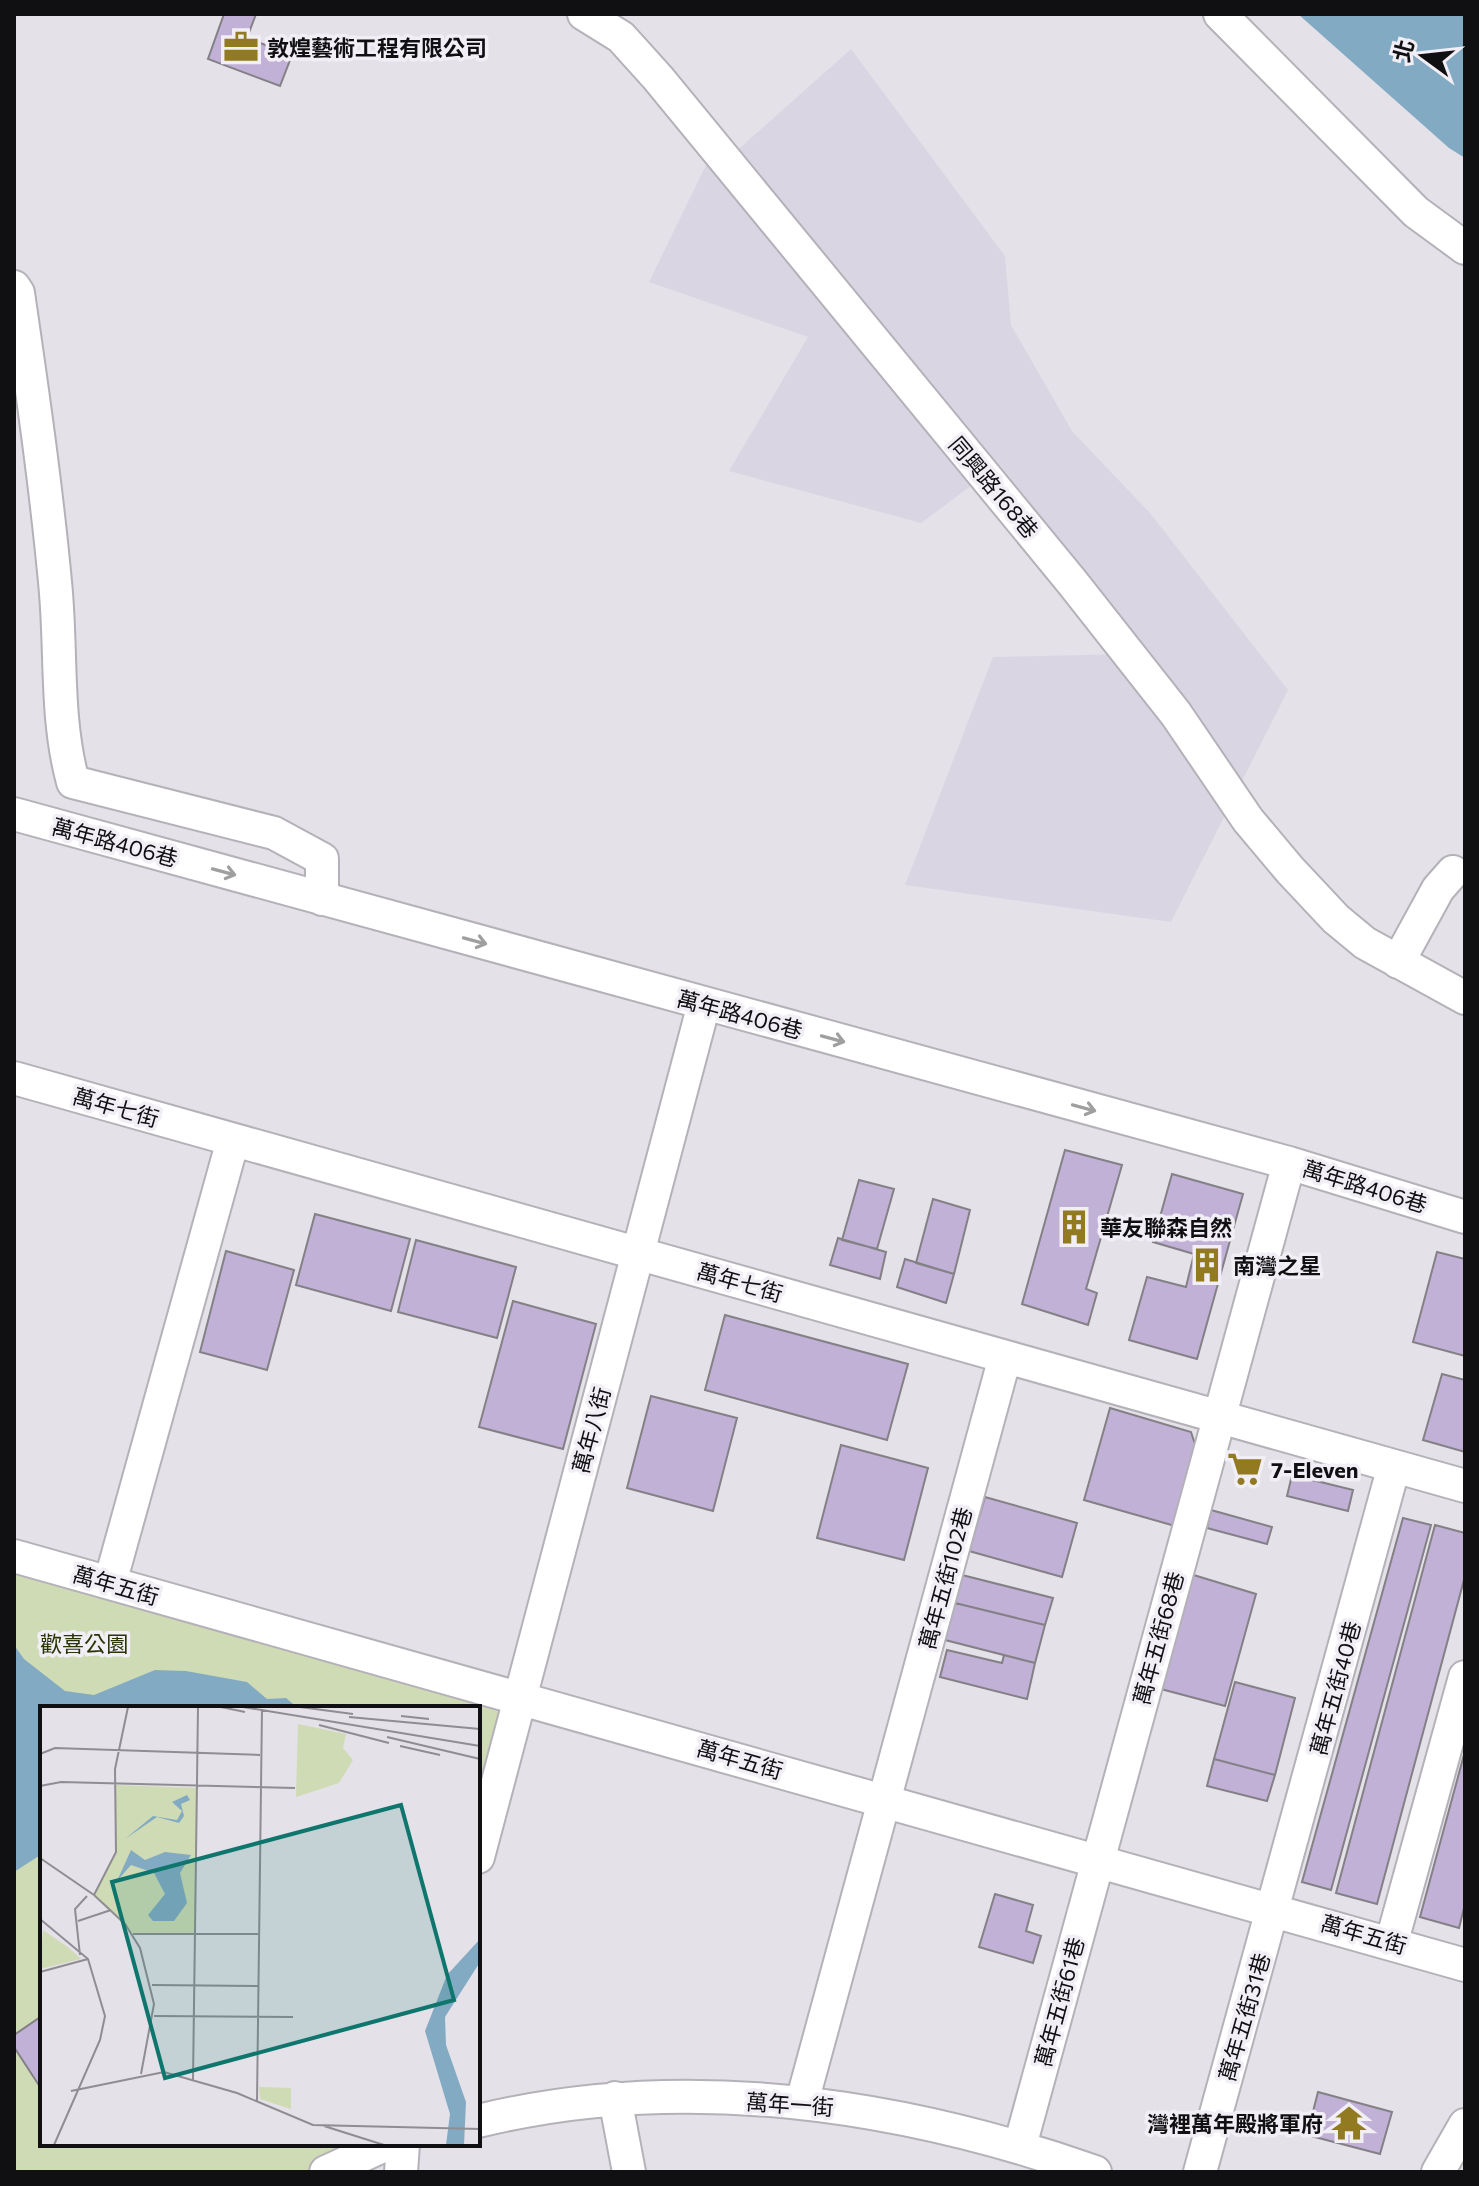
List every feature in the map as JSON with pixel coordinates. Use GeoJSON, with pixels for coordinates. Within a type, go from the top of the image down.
{"type":"FeatureCollection","features":[{"type":"Feature","properties":{"kind":"street","name":"同興路168巷"},"geometry":{"type":"LineString","coordinates":[[584,14],[621,37],[658,78],[1072,582],[1176,714],[1248,820],[1290,870],[1336,919],[1365,943],[1465,998]]}},
{"type":"Feature","properties":{"kind":"street"},"geometry":{"type":"LineString","coordinates":[[1220,14],[1416,212],[1465,248]]}},
{"type":"Feature","properties":{"kind":"street"},"geometry":{"type":"LineString","coordinates":[[14,287],[18,293],[42,461],[56,586],[61,739],[73,782],[274,833],[322,859],[322,899]]}},
{"type":"Feature","properties":{"kind":"street","name":"萬年路406巷"},"geometry":{"type":"LineString","coordinates":[[14,814],[1289,1163],[1465,1217]]}},
{"type":"Feature","properties":{"kind":"street"},"geometry":{"type":"LineString","coordinates":[[1398,962],[1438,889],[1453,872]]}},
{"type":"Feature","properties":{"kind":"street","name":"萬年八街"},"geometry":{"type":"LineString","coordinates":[[480,1849],[704,1004]]}},
{"type":"Feature","properties":{"kind":"street","name":"萬年七街"},"geometry":{"type":"LineString","coordinates":[[14,1078],[1465,1486]]}},
{"type":"Feature","properties":{"kind":"street"},"geometry":{"type":"LineString","coordinates":[[110,1583],[233,1140]]}},
{"type":"Feature","properties":{"kind":"street","name":"萬年五街68巷"},"geometry":{"type":"LineString","coordinates":[[1097,1859],[1289,1163]]}},
{"type":"Feature","properties":{"kind":"street","name":"萬年五街102巷"},"geometry":{"type":"LineString","coordinates":[[802,2102],[1005,1357]]}},
{"type":"Feature","properties":{"kind":"street","name":"萬年五街40巷"},"geometry":{"type":"LineString","coordinates":[[1275,1909],[1394,1466]]}},
{"type":"Feature","properties":{"kind":"street","name":"萬年五街"},"geometry":{"type":"LineString","coordinates":[[14,1556],[1392,1941],[1465,1965]]}},
{"type":"Feature","properties":{"kind":"street"},"geometry":{"type":"LineString","coordinates":[[1392,1941],[1465,1677]]}},
{"type":"Feature","properties":{"kind":"street","name":"萬年五街61巷"},"geometry":{"type":"LineString","coordinates":[[1020,2146],[1097,1859]]}},
{"type":"Feature","properties":{"kind":"street","name":"萬年五街31巷"},"geometry":{"type":"LineString","coordinates":[[1200,2172],[1275,1909]]}},
{"type":"Feature","properties":{"kind":"street"},"geometry":{"type":"LineString","coordinates":[[615,2098],[629,2172]]}},
{"type":"Feature","properties":{"kind":"street","name":"萬年一街"},"geometry":{"type":"LineString","coordinates":[[480,2121],[615,2098],[802,2102],[939,2124],[1020,2146],[1095,2172]]}},
{"type":"Feature","properties":{"kind":"street"},"geometry":{"type":"LineString","coordinates":[[1438,2172],[1465,2125]]}},
{"type":"Feature","properties":{"kind":"street"},"geometry":{"type":"LineString","coordinates":[[326,2172],[383,2146]]}},
{"type":"Feature","properties":{"kind":"street"},"geometry":{"type":"LineString","coordinates":[[401,2172],[403,2146]]}},
{"type":"Feature","properties":{"kind":"shaded area"},"geometry":{"type":"Polygon","coordinates":[[[851,49],[1005,256],[1011,325],[1072,431],[1150,513],[1288,690],[1171,922],[905,885],[993,657],[1132,654],[987,474],[921,523],[729,471],[808,337],[649,282],[708,161],[732,155],[851,49]]]}},
{"type":"Feature","properties":{"kind":"green space","name":"歡喜公園"},"geometry":{"type":"Polygon","coordinates":[[[14,1557],[520,1698],[480,1849],[480,1706],[40,1706],[40,2146],[383,2146],[326,2172],[14,2172],[14,1557]]]}},
{"type":"Feature","properties":{"kind":"water"},"geometry":{"type":"Polygon","coordinates":[[[1298,14],[1465,14],[1465,158],[1449,148],[1298,14]]]}},
{"type":"Feature","properties":{"kind":"water"},"geometry":{"type":"Polygon","coordinates":[[[14,1645],[24,1659],[65,1691],[94,1695],[155,1670],[186,1671],[247,1682],[267,1699],[286,1698],[296,1706],[40,1706],[40,1855],[14,1872],[14,1645]]]}},
{"type":"Feature","properties":{"kind":"building","name":"敦煌藝術工程有限公司"},"geometry":{"type":"Polygon","coordinates":[[[224,14],[256,14],[247,38],[292,55],[280,86],[208,59],[224,14]]]}},
{"type":"Feature","properties":{"kind":"building","name":"華友聯森自然"},"geometry":{"type":"Polygon","coordinates":[[[1065,1150],[1122,1165],[1086,1289],[1097,1293],[1088,1325],[1022,1304],[1065,1150]]]}},
{"type":"Feature","properties":{"kind":"building","name":"南灣之星"},"geometry":{"type":"Polygon","coordinates":[[[1172,1174],[1243,1194],[1197,1359],[1129,1340],[1147,1277],[1186,1287],[1194,1254],[1153,1242],[1172,1174]]]}},
{"type":"Feature","properties":{"kind":"building"},"geometry":{"type":"Polygon","coordinates":[[[859,1180],[894,1189],[877,1249],[842,1240],[859,1180]]]}},
{"type":"Feature","properties":{"kind":"building"},"geometry":{"type":"Polygon","coordinates":[[[933,1199],[970,1210],[954,1274],[916,1263],[933,1199]]]}},
{"type":"Feature","properties":{"kind":"building"},"geometry":{"type":"Polygon","coordinates":[[[315,1214],[410,1239],[391,1311],[296,1285],[315,1214]]]}},
{"type":"Feature","properties":{"kind":"building"},"geometry":{"type":"Polygon","coordinates":[[[838,1238],[886,1252],[880,1279],[830,1265],[838,1238]]]}},
{"type":"Feature","properties":{"kind":"building"},"geometry":{"type":"Polygon","coordinates":[[[416,1240],[516,1267],[497,1338],[398,1312],[416,1240]]]}},
{"type":"Feature","properties":{"kind":"building"},"geometry":{"type":"Polygon","coordinates":[[[226,1251],[294,1270],[267,1370],[200,1352],[226,1251]]]}},
{"type":"Feature","properties":{"kind":"building"},"geometry":{"type":"Polygon","coordinates":[[[1437,1252],[1465,1259],[1465,1356],[1413,1342],[1437,1252]]]}},
{"type":"Feature","properties":{"kind":"building"},"geometry":{"type":"Polygon","coordinates":[[[905,1259],[954,1274],[946,1303],[897,1287],[905,1259]]]}},
{"type":"Feature","properties":{"kind":"building"},"geometry":{"type":"Polygon","coordinates":[[[513,1301],[596,1324],[563,1449],[479,1427],[513,1301]]]}},
{"type":"Feature","properties":{"kind":"building"},"geometry":{"type":"Polygon","coordinates":[[[725,1315],[908,1364],[887,1440],[705,1390],[725,1315]]]}},
{"type":"Feature","properties":{"kind":"building"},"geometry":{"type":"Polygon","coordinates":[[[1442,1374],[1465,1380],[1465,1452],[1423,1440],[1442,1374]]]}},
{"type":"Feature","properties":{"kind":"building"},"geometry":{"type":"Polygon","coordinates":[[[651,1396],[737,1418],[713,1511],[627,1488],[651,1396]]]}},
{"type":"Feature","properties":{"kind":"building"},"geometry":{"type":"Polygon","coordinates":[[[1110,1408],[1191,1432],[1196,1447],[1175,1526],[1084,1500],[1110,1408]]]}},
{"type":"Feature","properties":{"kind":"building"},"geometry":{"type":"Polygon","coordinates":[[[841,1445],[928,1468],[904,1560],[817,1538],[841,1445]]]}},
{"type":"Feature","properties":{"kind":"building"},"geometry":{"type":"Polygon","coordinates":[[[1292,1475],[1353,1490],[1348,1511],[1287,1496],[1292,1475]]]}},
{"type":"Feature","properties":{"kind":"building"},"geometry":{"type":"Polygon","coordinates":[[[985,1497],[1077,1523],[1062,1577],[969,1551],[985,1497]]]}},
{"type":"Feature","properties":{"kind":"building"},"geometry":{"type":"Polygon","coordinates":[[[1211,1510],[1272,1527],[1267,1544],[1207,1528],[1211,1510]]]}},
{"type":"Feature","properties":{"kind":"building"},"geometry":{"type":"Polygon","coordinates":[[[1403,1518],[1431,1525],[1331,1890],[1302,1882],[1403,1518]]]}},
{"type":"Feature","properties":{"kind":"building"},"geometry":{"type":"Polygon","coordinates":[[[1435,1525],[1465,1533],[1465,1576],[1377,1904],[1336,1893],[1435,1525]]]}},
{"type":"Feature","properties":{"kind":"building"},"geometry":{"type":"Polygon","coordinates":[[[1187,1573],[1256,1594],[1225,1706],[1157,1688],[1187,1573]]]}},
{"type":"Feature","properties":{"kind":"building"},"geometry":{"type":"Polygon","coordinates":[[[962,1575],[1053,1598],[1045,1625],[955,1603],[962,1575]]]}},
{"type":"Feature","properties":{"kind":"building"},"geometry":{"type":"Polygon","coordinates":[[[955,1603],[1045,1625],[1035,1663],[945,1640],[955,1603]]]}},
{"type":"Feature","properties":{"kind":"building"},"geometry":{"type":"Polygon","coordinates":[[[947,1650],[1002,1663],[1004,1655],[1035,1663],[1027,1699],[940,1677],[947,1650]]]}},
{"type":"Feature","properties":{"kind":"building"},"geometry":{"type":"Polygon","coordinates":[[[1235,1682],[1295,1698],[1275,1775],[1214,1759],[1235,1682]]]}},
{"type":"Feature","properties":{"kind":"building"},"geometry":{"type":"Polygon","coordinates":[[[1465,1751],[1465,1904],[1459,1928],[1420,1917],[1465,1751]]]}},
{"type":"Feature","properties":{"kind":"building"},"geometry":{"type":"Polygon","coordinates":[[[1214,1759],[1275,1775],[1267,1801],[1207,1786],[1214,1759]]]}},
{"type":"Feature","properties":{"kind":"building"},"geometry":{"type":"Polygon","coordinates":[[[995,1894],[1033,1905],[1026,1931],[1041,1936],[1033,1963],[979,1947],[995,1894]]]}},
{"type":"Feature","properties":{"kind":"building"},"geometry":{"type":"Polygon","coordinates":[[[40,2017],[40,2087],[14,2047],[14,2035],[40,2017]]]}},
{"type":"Feature","properties":{"kind":"building","name":"灣裡萬年殿將軍府"},"geometry":{"type":"Polygon","coordinates":[[[1318,2092],[1392,2112],[1380,2154],[1307,2135],[1318,2092]]]}},
{"type":"Feature","properties":{"kind":"place","name":"敦煌藝術工程有限公司"},"geometry":{"type":"Point","coordinates":[241,47]}},
{"type":"Feature","properties":{"kind":"place","name":"華友聯森自然"},"geometry":{"type":"Point","coordinates":[1074,1227]}},
{"type":"Feature","properties":{"kind":"place","name":"南灣之星"},"geometry":{"type":"Point","coordinates":[1207,1265]}},
{"type":"Feature","properties":{"kind":"place","name":"7-Eleven"},"geometry":{"type":"Point","coordinates":[1245,1469]}},
{"type":"Feature","properties":{"kind":"place","name":"灣裡萬年殿將軍府"},"geometry":{"type":"Point","coordinates":[1349,2123]}}]}
